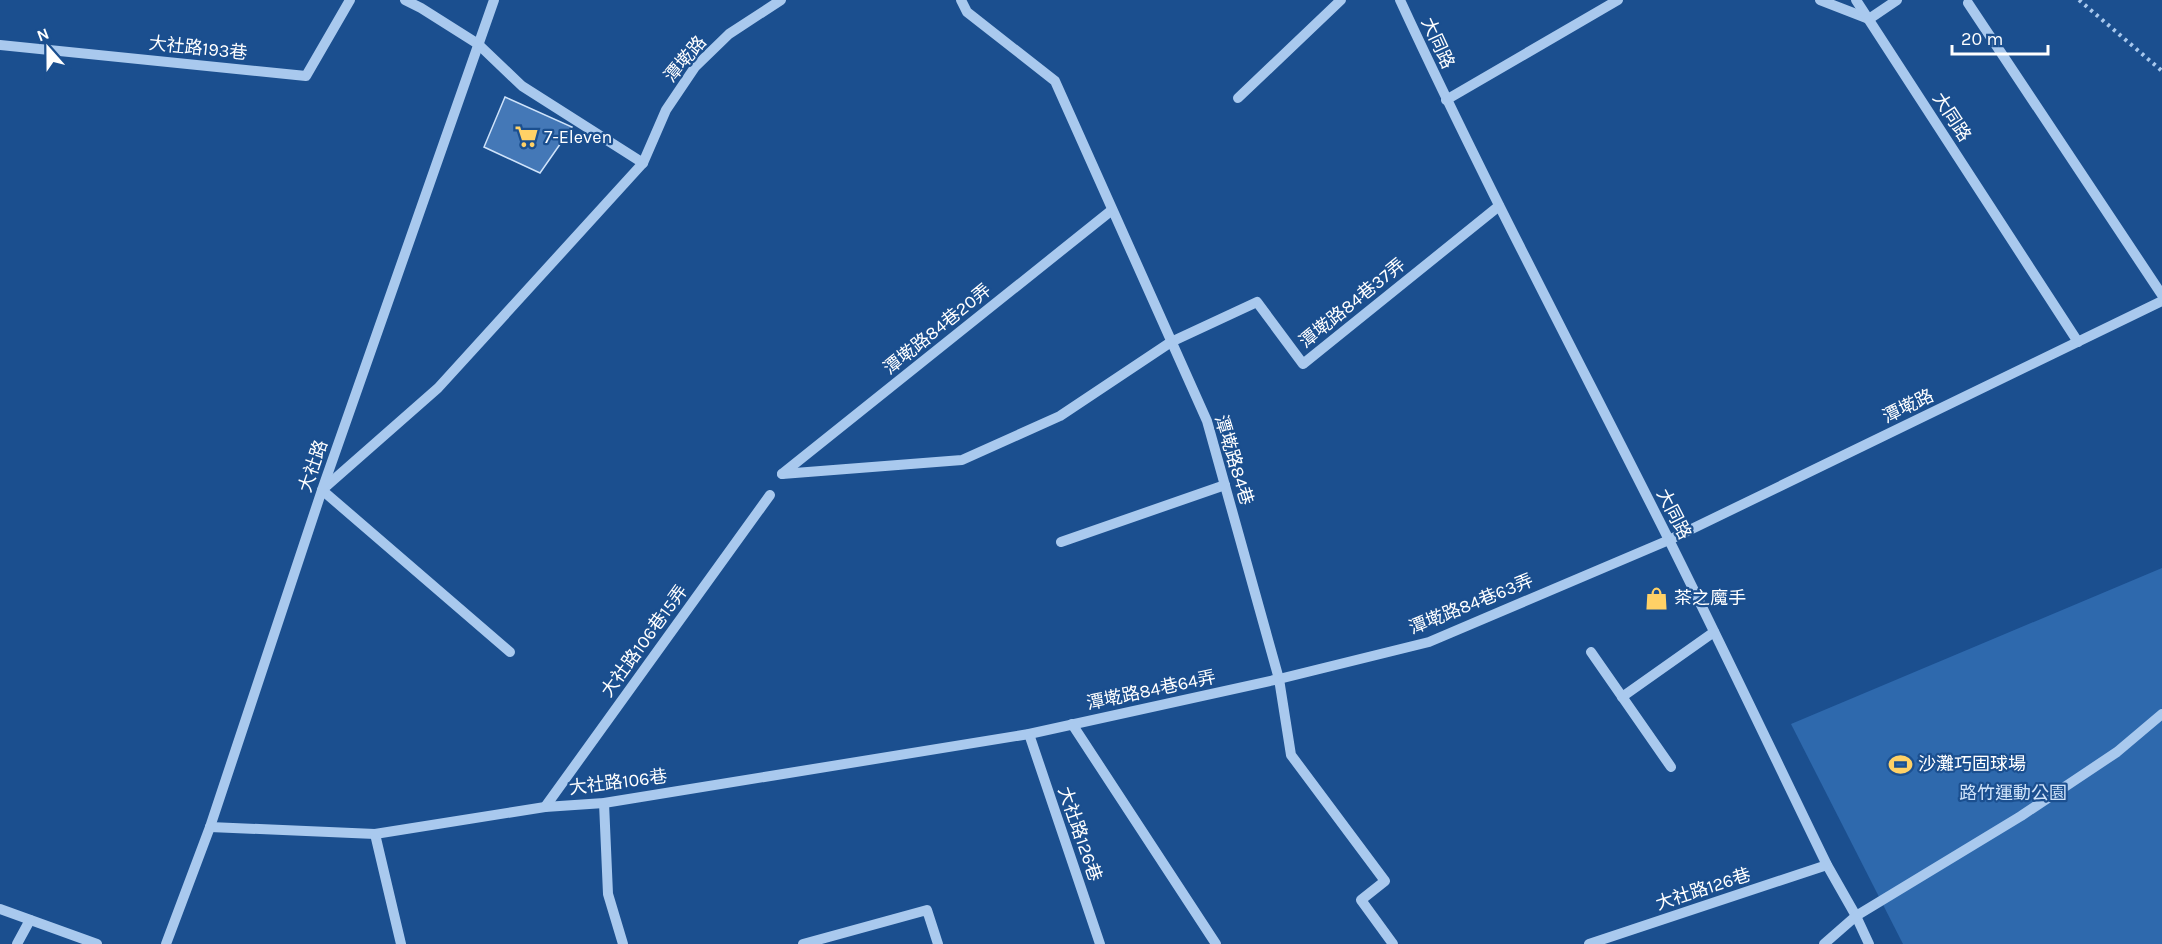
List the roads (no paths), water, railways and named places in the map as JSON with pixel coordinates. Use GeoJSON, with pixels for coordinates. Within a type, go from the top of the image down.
{"type":"FeatureCollection","features":[{"type":"Feature","properties":{"kind":"street","name":"大社路193巷"},"geometry":{"type":"LineString","coordinates":[[0,45],[306,76],[350,0]]}},
{"type":"Feature","properties":{"kind":"street"},"geometry":{"type":"LineString","coordinates":[[405,0],[478,44],[522,86],[643,163]]}},
{"type":"Feature","properties":{"kind":"street","name":"大社路"},"geometry":{"type":"LineString","coordinates":[[166,944],[210,827],[322,490],[494,0]]}},
{"type":"Feature","properties":{"kind":"street","name":"潭墘路"},"geometry":{"type":"LineString","coordinates":[[322,490],[438,388],[643,163],[666,110],[696,67],[729,34],[781,0]]}},
{"type":"Feature","properties":{"kind":"street","name":"潭墘路84巷"},"geometry":{"type":"LineString","coordinates":[[961,0],[967,12],[1055,81],[1207,421],[1280,679],[1291,755],[1385,881],[1361,900],[1393,944]]}},
{"type":"Feature","properties":{"kind":"street"},"geometry":{"type":"LineString","coordinates":[[1239,98],[1341,0]]}},
{"type":"Feature","properties":{"kind":"street","name":"大同路"},"geometry":{"type":"LineString","coordinates":[[1400,0],[1498,206],[1669,540],[1827,865],[1869,944]]}},
{"type":"Feature","properties":{"kind":"street","name":"大同路"},"geometry":{"type":"LineString","coordinates":[[1446,100],[1618,0]]}},
{"type":"Feature","properties":{"kind":"street"},"geometry":{"type":"LineString","coordinates":[[1820,0],[1869,20],[1897,0]]}},
{"type":"Feature","properties":{"kind":"street","name":"大同路"},"geometry":{"type":"LineString","coordinates":[[1856,0],[2078,342]]}},
{"type":"Feature","properties":{"kind":"street"},"geometry":{"type":"LineString","coordinates":[[1968,3],[2162,295]]}},
{"type":"Feature","properties":{"kind":"street","name":"潭墘路84巷37弄"},"geometry":{"type":"LineString","coordinates":[[1171,342],[1257,302],[1303,364],[1498,206]]}},
{"type":"Feature","properties":{"kind":"street","name":"潭墘路84巷20弄"},"geometry":{"type":"LineString","coordinates":[[1112,210],[782,474],[962,460],[1060,416],[1171,342]]}},
{"type":"Feature","properties":{"kind":"street","name":"潭墘路"},"geometry":{"type":"LineString","coordinates":[[1669,540],[2162,301]]}},
{"type":"Feature","properties":{"kind":"street"},"geometry":{"type":"LineString","coordinates":[[1061,542],[1225,485]]}},
{"type":"Feature","properties":{"kind":"street"},"geometry":{"type":"LineString","coordinates":[[322,490],[510,652]]}},
{"type":"Feature","properties":{"kind":"street","name":"大社路106巷15弄"},"geometry":{"type":"LineString","coordinates":[[545,807],[770,495]]}},
{"type":"Feature","properties":{"kind":"street","name":"潭墘路84巷63弄"},"geometry":{"type":"LineString","coordinates":[[1280,679],[1429,642],[1669,540]]}},
{"type":"Feature","properties":{"kind":"street"},"geometry":{"type":"LineString","coordinates":[[1622,698],[1713,632]]}},
{"type":"Feature","properties":{"kind":"street"},"geometry":{"type":"LineString","coordinates":[[1591,652],[1671,767]]}},
{"type":"Feature","properties":{"kind":"street","name":"潭墘路84巷64弄"},"geometry":{"type":"LineString","coordinates":[[1029,734],[1280,679]]}},
{"type":"Feature","properties":{"kind":"street"},"geometry":{"type":"LineString","coordinates":[[1824,944],[1856,916],[2021,816],[2117,752],[2162,714]]}},
{"type":"Feature","properties":{"kind":"street"},"geometry":{"type":"LineString","coordinates":[[1071,724],[1216,944]]}},
{"type":"Feature","properties":{"kind":"street","name":"大社路106巷"},"geometry":{"type":"LineString","coordinates":[[210,827],[375,834],[545,807],[604,803],[1029,734]]}},
{"type":"Feature","properties":{"kind":"street","name":"大社路126巷"},"geometry":{"type":"LineString","coordinates":[[1029,734],[1100,944]]}},
{"type":"Feature","properties":{"kind":"street"},"geometry":{"type":"LineString","coordinates":[[604,803],[609,894],[623,944]]}},
{"type":"Feature","properties":{"kind":"street"},"geometry":{"type":"LineString","coordinates":[[375,834],[401,944]]}},
{"type":"Feature","properties":{"kind":"street","name":"大社路126巷"},"geometry":{"type":"LineString","coordinates":[[1589,944],[1827,865]]}},
{"type":"Feature","properties":{"kind":"street"},"geometry":{"type":"LineString","coordinates":[[0,909],[96,944]]}},
{"type":"Feature","properties":{"kind":"street"},"geometry":{"type":"LineString","coordinates":[[803,944],[927,910],[938,944]]}},
{"type":"Feature","properties":{"kind":"street"},"geometry":{"type":"LineString","coordinates":[[17,944],[30,920]]}},
{"type":"Feature","properties":{"kind":"place","name":"7-Eleven"},"geometry":{"type":"Point","coordinates":[526,137]}},
{"type":"Feature","properties":{"kind":"place","name":"茶之魔手"},"geometry":{"type":"Point","coordinates":[1656,598]}},
{"type":"Feature","properties":{"kind":"place","name":"沙灘巧固球場"},"geometry":{"type":"Point","coordinates":[1900,764]}},
{"type":"Feature","properties":{"kind":"park label","name":"路竹運動公園"},"geometry":{"type":"Point","coordinates":[2013,793]}}]}
